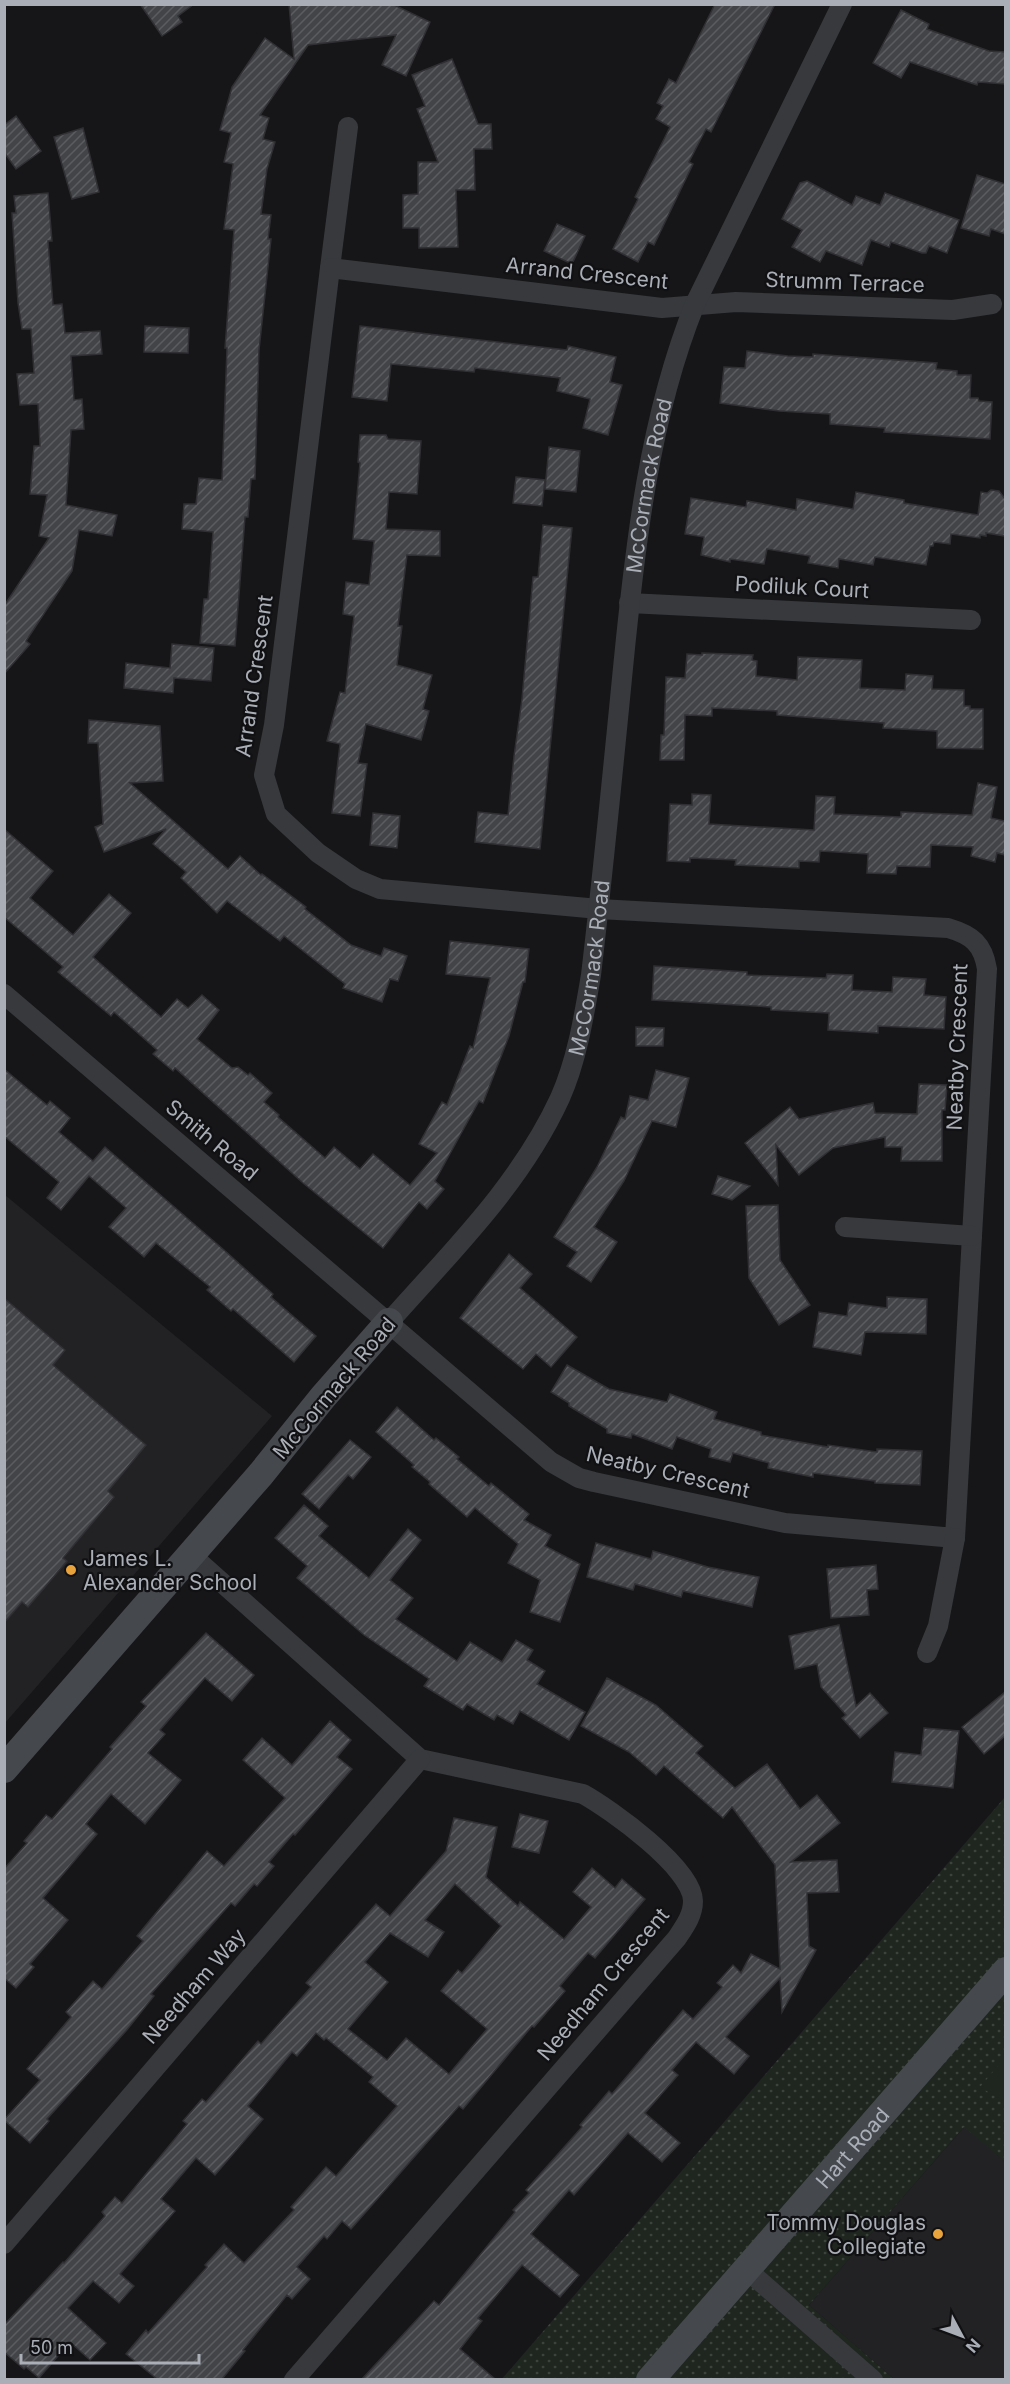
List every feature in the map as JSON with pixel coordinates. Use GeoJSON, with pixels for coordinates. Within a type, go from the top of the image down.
{"type":"FeatureCollection","features":[{"type":"Feature","properties":{"kind":"street","name":"McCormack Road"},"geometry":{"type":"LineString","coordinates":[[4,1769],[191,1555],[389,1322],[494,1204],[531,1152],[560,1097],[580,1038],[591,975],[630,603],[649,473],[683,334],[695,304],[842,4]]}},
{"type":"Feature","properties":{"kind":"street","name":"Arrand Crescent"},"geometry":{"type":"LineString","coordinates":[[348,127],[274,726],[264,775],[276,814],[318,853],[356,879],[380,889],[599,909]]}},
{"type":"Feature","properties":{"kind":"street","name":"Arrand Crescent"},"geometry":{"type":"LineString","coordinates":[[330,268],[629,305],[662,308],[695,304]]}},
{"type":"Feature","properties":{"kind":"street","name":"Strumm Terrace"},"geometry":{"type":"LineString","coordinates":[[695,304],[736,302],[953,310],[992,304]]}},
{"type":"Feature","properties":{"kind":"street","name":"Podiluk Court"},"geometry":{"type":"LineString","coordinates":[[630,603],[971,620]]}},
{"type":"Feature","properties":{"kind":"street","name":"Neatby Crescent"},"geometry":{"type":"LineString","coordinates":[[599,909],[948,928],[978,941],[985,955],[987,969],[955,1538],[938,1626],[927,1653]]}},
{"type":"Feature","properties":{"kind":"street","name":"Smith Road"},"geometry":{"type":"LineString","coordinates":[[4,994],[389,1322]]}},
{"type":"Feature","properties":{"kind":"street"},"geometry":{"type":"LineString","coordinates":[[845,1227],[972,1236]]}},
{"type":"Feature","properties":{"kind":"street","name":"Neatby Crescent"},"geometry":{"type":"LineString","coordinates":[[389,1322],[551,1462],[579,1478],[785,1523],[955,1538]]}},
{"type":"Feature","properties":{"kind":"street","name":"Needham Crescent"},"geometry":{"type":"LineString","coordinates":[[191,1555],[420,1759],[583,1794],[601,1804],[675,1865],[689,1886],[693,1899],[690,1919],[677,1938],[294,2379]]}},
{"type":"Feature","properties":{"kind":"street","name":"Needham Way"},"geometry":{"type":"LineString","coordinates":[[4,2244],[420,1759]]}},
{"type":"Feature","properties":{"kind":"street","name":"Hart Road"},"geometry":{"type":"LineString","coordinates":[[650,2379],[1005,1971]]}},
{"type":"Feature","properties":{"kind":"street"},"geometry":{"type":"LineString","coordinates":[[747,2270],[873,2379]]}},
{"type":"Feature","properties":{"kind":"shaded area","name":"James L. Alexander School"},"geometry":{"type":"Polygon","coordinates":[[[5,1195],[272,1416],[5,1723],[5,1195]]]}},
{"type":"Feature","properties":{"kind":"shaded area"},"geometry":{"type":"Polygon","coordinates":[[[1005,1797],[1005,2162],[964,2127],[809,2305],[894,2379],[501,2380],[1005,1797]]]}},
{"type":"Feature","properties":{"kind":"shaded area"},"geometry":{"type":"Polygon","coordinates":[[[1005,2058],[1005,2102],[980,2087],[1005,2058]]]}},
{"type":"Feature","properties":{"kind":"shaded area","name":"Tommy Douglas Collegiate"},"geometry":{"type":"Polygon","coordinates":[[[965,2126],[1005,2162],[1005,2379],[894,2379],[809,2305],[965,2126]]]}},
{"type":"Feature","properties":{"kind":"building"},"geometry":{"type":"Polygon","coordinates":[[[140,4],[194,4],[178,16],[182,22],[162,36],[140,4]]]}},
{"type":"Feature","properties":{"kind":"building"},"geometry":{"type":"Polygon","coordinates":[[[289,4],[392,4],[430,22],[406,76],[382,65],[396,35],[308,45],[260,115],[269,118],[263,139],[275,142],[267,169],[261,214],[271,215],[268,239],[271,239],[259,350],[255,479],[251,479],[248,517],[245,517],[235,646],[200,643],[204,599],[208,599],[213,532],[182,529],[184,504],[196,504],[199,478],[222,480],[227,348],[225,348],[234,230],[224,229],[233,164],[224,162],[231,133],[220,130],[232,87],[265,38],[294,59],[289,4]]]}},
{"type":"Feature","properties":{"kind":"building"},"geometry":{"type":"Polygon","coordinates":[[[715,4],[775,4],[711,132],[706,129],[689,162],[693,164],[654,245],[648,242],[638,262],[613,249],[638,199],[635,197],[670,127],[656,119],[663,106],[657,103],[669,79],[676,83],[715,4]]]}},
{"type":"Feature","properties":{"kind":"building"},"geometry":{"type":"Polygon","coordinates":[[[901,10],[929,24],[927,29],[989,51],[1005,52],[1005,84],[978,82],[977,85],[910,62],[901,78],[873,63],[901,10]]]}},
{"type":"Feature","properties":{"kind":"building"},"geometry":{"type":"Polygon","coordinates":[[[452,59],[478,124],[491,124],[492,149],[474,149],[475,190],[456,190],[458,247],[419,248],[419,228],[403,228],[403,195],[418,194],[418,162],[438,162],[417,109],[425,106],[412,75],[452,59]]]}},
{"type":"Feature","properties":{"kind":"building"},"geometry":{"type":"Polygon","coordinates":[[[16,116],[41,151],[16,169],[4,152],[4,125],[16,116]]]}},
{"type":"Feature","properties":{"kind":"building"},"geometry":{"type":"Polygon","coordinates":[[[83,128],[99,192],[72,199],[54,137],[83,128]]]}},
{"type":"Feature","properties":{"kind":"building"},"geometry":{"type":"Polygon","coordinates":[[[977,175],[1005,184],[1005,234],[991,229],[989,236],[961,228],[977,175]]]}},
{"type":"Feature","properties":{"kind":"building"},"geometry":{"type":"Polygon","coordinates":[[[807,181],[852,205],[856,196],[880,205],[885,193],[959,220],[947,253],[929,246],[926,253],[922,253],[891,242],[889,247],[871,240],[862,265],[826,251],[820,262],[792,247],[802,230],[782,219],[800,183],[807,181]]]}},
{"type":"Feature","properties":{"kind":"building"},"geometry":{"type":"Polygon","coordinates":[[[48,193],[52,241],[48,241],[53,305],[62,304],[65,333],[100,331],[102,354],[71,356],[74,400],[82,399],[84,429],[71,430],[66,505],[117,515],[112,536],[79,530],[72,571],[26,641],[30,644],[4,674],[4,606],[49,538],[39,536],[47,495],[30,494],[34,446],[40,446],[38,404],[20,405],[17,374],[34,373],[31,329],[22,329],[18,303],[12,213],[16,213],[14,196],[48,193]]]}},
{"type":"Feature","properties":{"kind":"building"},"geometry":{"type":"Polygon","coordinates":[[[557,224],[585,236],[572,264],[544,251],[557,224]]]}},
{"type":"Feature","properties":{"kind":"building"},"geometry":{"type":"Polygon","coordinates":[[[145,326],[189,328],[188,353],[144,352],[145,326]]]}},
{"type":"Feature","properties":{"kind":"building"},"geometry":{"type":"Polygon","coordinates":[[[360,326],[567,350],[568,346],[616,357],[610,382],[622,385],[608,435],[583,428],[590,399],[557,391],[560,378],[475,368],[474,372],[391,364],[387,401],[352,397],[360,326]]]}},
{"type":"Feature","properties":{"kind":"building"},"geometry":{"type":"Polygon","coordinates":[[[747,351],[788,356],[813,357],[813,354],[937,363],[936,369],[957,371],[957,375],[971,375],[970,398],[992,402],[990,439],[884,432],[885,428],[830,424],[830,414],[779,411],[720,403],[724,367],[745,368],[747,351]]]}},
{"type":"Feature","properties":{"kind":"building"},"geometry":{"type":"Polygon","coordinates":[[[360,435],[386,435],[388,439],[421,441],[417,494],[389,492],[386,529],[440,531],[440,556],[407,555],[398,626],[402,626],[397,665],[432,675],[423,709],[429,711],[421,740],[366,724],[358,763],[367,764],[360,816],[332,813],[340,744],[327,741],[340,692],[345,693],[354,616],[343,614],[346,582],[369,585],[374,541],[353,539],[360,463],[358,462],[360,435]]]}},
{"type":"Feature","properties":{"kind":"building"},"geometry":{"type":"Polygon","coordinates":[[[549,447],[580,451],[576,492],[545,489],[549,447]]]}},
{"type":"Feature","properties":{"kind":"building"},"geometry":{"type":"Polygon","coordinates":[[[516,477],[545,480],[542,506],[513,503],[516,477]]]}},
{"type":"Feature","properties":{"kind":"building"},"geometry":{"type":"Polygon","coordinates":[[[991,490],[999,491],[1005,499],[1005,536],[986,533],[986,536],[980,535],[980,538],[951,534],[950,544],[934,542],[933,546],[930,546],[926,565],[875,557],[873,565],[839,559],[838,568],[808,563],[810,556],[767,549],[764,564],[730,559],[730,562],[701,555],[704,537],[685,534],[691,498],[746,507],[747,501],[796,510],[797,499],[853,509],[856,492],[904,500],[904,503],[978,515],[981,492],[987,493],[991,490]]]}},
{"type":"Feature","properties":{"kind":"building"},"geometry":{"type":"Polygon","coordinates":[[[543,525],[572,528],[540,849],[475,842],[478,812],[508,815],[522,699],[533,577],[538,577],[543,525]]]}},
{"type":"Feature","properties":{"kind":"building"},"geometry":{"type":"Polygon","coordinates":[[[172,644],[214,648],[211,681],[174,678],[173,693],[124,688],[126,663],[170,668],[172,644]]]}},
{"type":"Feature","properties":{"kind":"building"},"geometry":{"type":"Polygon","coordinates":[[[702,653],[753,655],[752,660],[757,661],[756,676],[797,680],[798,657],[862,660],[860,688],[905,690],[906,674],[933,676],[932,689],[964,690],[964,706],[970,706],[970,709],[983,709],[983,749],[937,748],[937,731],[883,728],[884,723],[777,715],[777,711],[712,708],[712,716],[685,715],[684,760],[660,760],[661,735],[664,735],[666,677],[685,678],[687,654],[702,655],[702,653]]]}},
{"type":"Feature","properties":{"kind":"building"},"geometry":{"type":"Polygon","coordinates":[[[89,720],[160,726],[163,781],[130,783],[228,869],[240,856],[351,945],[381,956],[384,948],[407,956],[398,981],[390,979],[382,1002],[343,988],[345,984],[284,936],[280,941],[227,901],[217,913],[181,878],[186,872],[153,844],[166,829],[104,852],[95,827],[103,824],[98,743],[88,743],[89,720]]]}},
{"type":"Feature","properties":{"kind":"building"},"geometry":{"type":"Polygon","coordinates":[[[978,783],[997,787],[991,818],[1005,821],[1005,855],[997,853],[995,862],[971,856],[973,847],[931,845],[930,867],[897,866],[896,874],[867,873],[868,854],[820,851],[819,862],[799,861],[799,868],[735,865],[736,860],[690,858],[690,862],[667,861],[670,804],[692,805],[692,794],[711,795],[709,824],[814,830],[816,796],[835,797],[834,814],[901,817],[901,812],[972,815],[978,783]]]}},
{"type":"Feature","properties":{"kind":"building"},"geometry":{"type":"Polygon","coordinates":[[[373,813],[400,816],[397,848],[370,845],[373,813]]]}},
{"type":"Feature","properties":{"kind":"building"},"geometry":{"type":"Polygon","coordinates":[[[4,829],[53,871],[30,898],[73,935],[109,894],[131,913],[93,957],[161,1017],[177,999],[188,1008],[202,995],[219,1010],[197,1039],[232,1068],[238,1067],[248,1075],[250,1073],[272,1093],[264,1102],[279,1115],[278,1117],[325,1158],[334,1147],[360,1169],[373,1154],[410,1185],[437,1153],[419,1144],[442,1102],[447,1105],[470,1046],[473,1048],[490,978],[446,974],[450,941],[529,949],[525,982],[523,982],[509,1036],[483,1103],[479,1101],[435,1181],[444,1189],[427,1209],[419,1202],[383,1248],[303,1183],[175,1068],[173,1071],[153,1054],[157,1050],[114,1012],[111,1016],[58,972],[63,967],[4,917],[4,829]]]}},
{"type":"Feature","properties":{"kind":"building"},"geometry":{"type":"Polygon","coordinates":[[[654,966],[747,972],[747,975],[826,978],[827,974],[853,975],[852,990],[892,992],[893,977],[926,979],[924,995],[946,997],[944,1029],[878,1026],[878,1033],[828,1030],[829,1013],[652,1000],[654,966]]]}},
{"type":"Feature","properties":{"kind":"building"},"geometry":{"type":"Polygon","coordinates":[[[636,1027],[664,1028],[663,1046],[636,1046],[636,1027]]]}},
{"type":"Feature","properties":{"kind":"building"},"geometry":{"type":"Polygon","coordinates":[[[4,1069],[47,1105],[50,1101],[70,1118],[59,1132],[93,1161],[105,1147],[224,1250],[273,1294],[271,1297],[316,1336],[294,1362],[233,1309],[231,1311],[207,1290],[210,1287],[156,1243],[144,1257],[109,1227],[126,1208],[89,1176],[61,1210],[47,1198],[59,1182],[4,1136],[4,1069]]]}},
{"type":"Feature","properties":{"kind":"building"},"geometry":{"type":"Polygon","coordinates":[[[656,1070],[689,1078],[676,1127],[652,1121],[624,1181],[594,1227],[617,1242],[591,1282],[567,1266],[577,1252],[554,1237],[597,1167],[621,1117],[625,1119],[630,1096],[648,1100],[656,1070]]]}},
{"type":"Feature","properties":{"kind":"building"},"geometry":{"type":"Polygon","coordinates":[[[919,1084],[947,1085],[945,1110],[942,1110],[942,1161],[901,1161],[902,1147],[885,1147],[885,1137],[833,1148],[799,1175],[776,1145],[778,1185],[745,1143],[790,1107],[799,1119],[873,1103],[875,1113],[917,1114],[919,1084]]]}},
{"type":"Feature","properties":{"kind":"building"},"geometry":{"type":"Polygon","coordinates":[[[718,1176],[750,1186],[732,1200],[712,1194],[718,1176]]]}},
{"type":"Feature","properties":{"kind":"building"},"geometry":{"type":"Polygon","coordinates":[[[778,1205],[780,1260],[810,1305],[779,1325],[749,1278],[746,1206],[778,1205]]]}},
{"type":"Feature","properties":{"kind":"building"},"geometry":{"type":"Polygon","coordinates":[[[509,1254],[532,1274],[520,1288],[577,1337],[551,1367],[536,1354],[523,1369],[460,1318],[509,1254]]]}},
{"type":"Feature","properties":{"kind":"building"},"geometry":{"type":"Polygon","coordinates":[[[887,1297],[927,1299],[926,1334],[865,1332],[861,1355],[813,1347],[819,1312],[847,1316],[849,1303],[887,1308],[887,1297]]]}},
{"type":"Feature","properties":{"kind":"building"},"geometry":{"type":"Polygon","coordinates":[[[4,1298],[65,1350],[53,1365],[146,1445],[108,1491],[114,1497],[63,1558],[67,1561],[28,1607],[22,1602],[4,1623],[4,1298]]]}},
{"type":"Feature","properties":{"kind":"building"},"geometry":{"type":"Polygon","coordinates":[[[567,1365],[609,1389],[667,1402],[670,1394],[717,1412],[714,1419],[761,1432],[761,1435],[828,1447],[828,1445],[877,1452],[877,1449],[922,1451],[920,1485],[875,1483],[875,1481],[813,1473],[813,1477],[768,1468],[769,1463],[733,1453],[730,1462],[709,1457],[711,1449],[677,1437],[672,1449],[632,1434],[631,1438],[607,1433],[607,1429],[551,1392],[567,1365]]]}},
{"type":"Feature","properties":{"kind":"building"},"geometry":{"type":"Polygon","coordinates":[[[397,1407],[434,1440],[436,1438],[459,1457],[457,1459],[489,1486],[491,1483],[529,1514],[524,1520],[551,1535],[545,1546],[580,1564],[560,1622],[530,1612],[540,1580],[508,1563],[518,1544],[475,1508],[467,1517],[429,1484],[430,1482],[412,1467],[414,1465],[376,1432],[397,1407]]]}},
{"type":"Feature","properties":{"kind":"building"},"geometry":{"type":"Polygon","coordinates":[[[350,1440],[371,1457],[353,1479],[348,1475],[319,1509],[302,1494],[350,1440]]]}},
{"type":"Feature","properties":{"kind":"building"},"geometry":{"type":"Polygon","coordinates":[[[304,1505],[328,1526],[319,1536],[369,1578],[408,1529],[421,1540],[390,1580],[413,1598],[396,1619],[457,1661],[470,1642],[502,1662],[516,1640],[533,1650],[527,1660],[545,1671],[537,1684],[585,1712],[569,1740],[520,1711],[513,1724],[497,1715],[494,1720],[467,1704],[463,1710],[424,1686],[429,1679],[364,1635],[297,1578],[307,1566],[275,1538],[304,1505]]]}},
{"type":"Feature","properties":{"kind":"building"},"geometry":{"type":"Polygon","coordinates":[[[596,1543],[651,1559],[653,1551],[708,1567],[759,1577],[752,1607],[683,1591],[681,1597],[635,1584],[633,1590],[587,1577],[596,1543]]]}},
{"type":"Feature","properties":{"kind":"building"},"geometry":{"type":"Polygon","coordinates":[[[876,1565],[878,1589],[867,1590],[869,1615],[831,1618],[827,1569],[876,1565]]]}},
{"type":"Feature","properties":{"kind":"building"},"geometry":{"type":"Polygon","coordinates":[[[839,1625],[856,1706],[870,1693],[888,1713],[860,1738],[842,1718],[846,1715],[821,1687],[817,1664],[795,1669],[789,1636],[839,1625]]]}},
{"type":"Feature","properties":{"kind":"building"},"geometry":{"type":"Polygon","coordinates":[[[206,1633],[254,1675],[232,1701],[205,1678],[160,1730],[165,1734],[148,1753],[181,1780],[145,1824],[111,1794],[86,1824],[97,1834],[43,1898],[68,1920],[30,1964],[34,1967],[16,1988],[4,1978],[4,1869],[27,1843],[24,1841],[46,1815],[52,1819],[112,1749],[110,1747],[146,1706],[141,1702],[206,1633]]]}},
{"type":"Feature","properties":{"kind":"building"},"geometry":{"type":"Polygon","coordinates":[[[607,1678],[656,1705],[703,1746],[696,1753],[735,1788],[767,1764],[800,1809],[817,1795],[840,1823],[791,1862],[837,1860],[839,1892],[807,1893],[809,1946],[816,1950],[782,2012],[780,1978],[726,2037],[749,2056],[734,2074],[696,2042],[672,2070],[678,2075],[645,2113],[680,2143],[662,2162],[628,2133],[574,2195],[569,2190],[531,2234],[579,2275],[560,2297],[522,2265],[478,2318],[482,2321],[460,2349],[495,2379],[362,2379],[434,2301],[439,2305],[515,2212],[513,2210],[529,2193],[526,2190],[582,2127],[580,2125],[609,2091],[612,2094],[683,2010],[693,2019],[722,1987],[717,1983],[733,1965],[741,1973],[751,1954],[780,1969],[775,1865],[732,1807],[723,1818],[664,1766],[656,1775],[629,1752],[581,1726],[607,1678]]]}},
{"type":"Feature","properties":{"kind":"building"},"geometry":{"type":"Polygon","coordinates":[[[1005,1692],[1005,1736],[984,1754],[962,1727],[1005,1692]]]}},
{"type":"Feature","properties":{"kind":"building"},"geometry":{"type":"Polygon","coordinates":[[[330,1721],[351,1740],[337,1757],[352,1769],[269,1862],[274,1866],[257,1886],[254,1884],[235,1906],[231,1903],[151,1994],[154,1996],[126,2031],[47,2119],[49,2121],[30,2143],[4,2120],[40,2080],[27,2069],[71,2017],[66,2012],[93,1981],[102,1989],[143,1941],[137,1936],[207,1851],[224,1866],[285,1798],[243,1760],[262,1738],[292,1765],[330,1721]]]}},
{"type":"Feature","properties":{"kind":"building"},"geometry":{"type":"Polygon","coordinates":[[[924,1728],[959,1731],[953,1788],[892,1782],[895,1752],[921,1755],[924,1728]]]}},
{"type":"Feature","properties":{"kind":"building"},"geometry":{"type":"Polygon","coordinates":[[[520,1814],[548,1821],[539,1853],[512,1847],[520,1814]]]}},
{"type":"Feature","properties":{"kind":"building"},"geometry":{"type":"Polygon","coordinates":[[[454,1818],[497,1827],[486,1877],[518,1906],[520,1902],[564,1939],[591,1907],[573,1892],[592,1868],[615,1888],[622,1879],[645,1899],[595,1958],[588,1953],[560,1986],[565,1991],[534,2027],[532,2026],[463,2109],[459,2106],[351,2229],[342,2221],[327,2239],[324,2236],[297,2267],[310,2279],[292,2299],[287,2295],[222,2379],[157,2379],[126,2354],[207,2267],[205,2265],[224,2244],[244,2263],[294,2210],[291,2207],[326,2167],[336,2176],[397,2106],[369,2082],[373,2077],[326,2038],[324,2040],[316,2033],[297,2056],[292,2052],[248,2106],[263,2119],[215,2175],[196,2158],[161,2199],[175,2211],[120,2274],[134,2286],[119,2303],[93,2281],[68,2308],[106,2343],[90,2360],[70,2342],[39,2378],[26,2367],[24,2369],[4,2352],[4,2325],[64,2263],[105,2216],[102,2212],[115,2197],[122,2203],[187,2124],[183,2121],[202,2099],[206,2102],[258,2041],[261,2044],[311,1987],[306,1983],[376,1904],[390,1916],[446,1851],[454,1818]],[[455,1884],[425,1920],[444,1932],[428,1957],[390,1933],[365,1962],[388,1982],[348,2029],[387,2060],[406,2038],[449,2074],[487,2029],[441,1991],[458,1970],[462,1973],[501,1926],[455,1884]]]}},
{"type":"Feature","properties":{"kind":"place","name":"James L. Alexander School"},"geometry":{"type":"Point","coordinates":[71,1570]}},
{"type":"Feature","properties":{"kind":"place","name":"Tommy Douglas Collegiate"},"geometry":{"type":"Point","coordinates":[938,2234]}}]}
